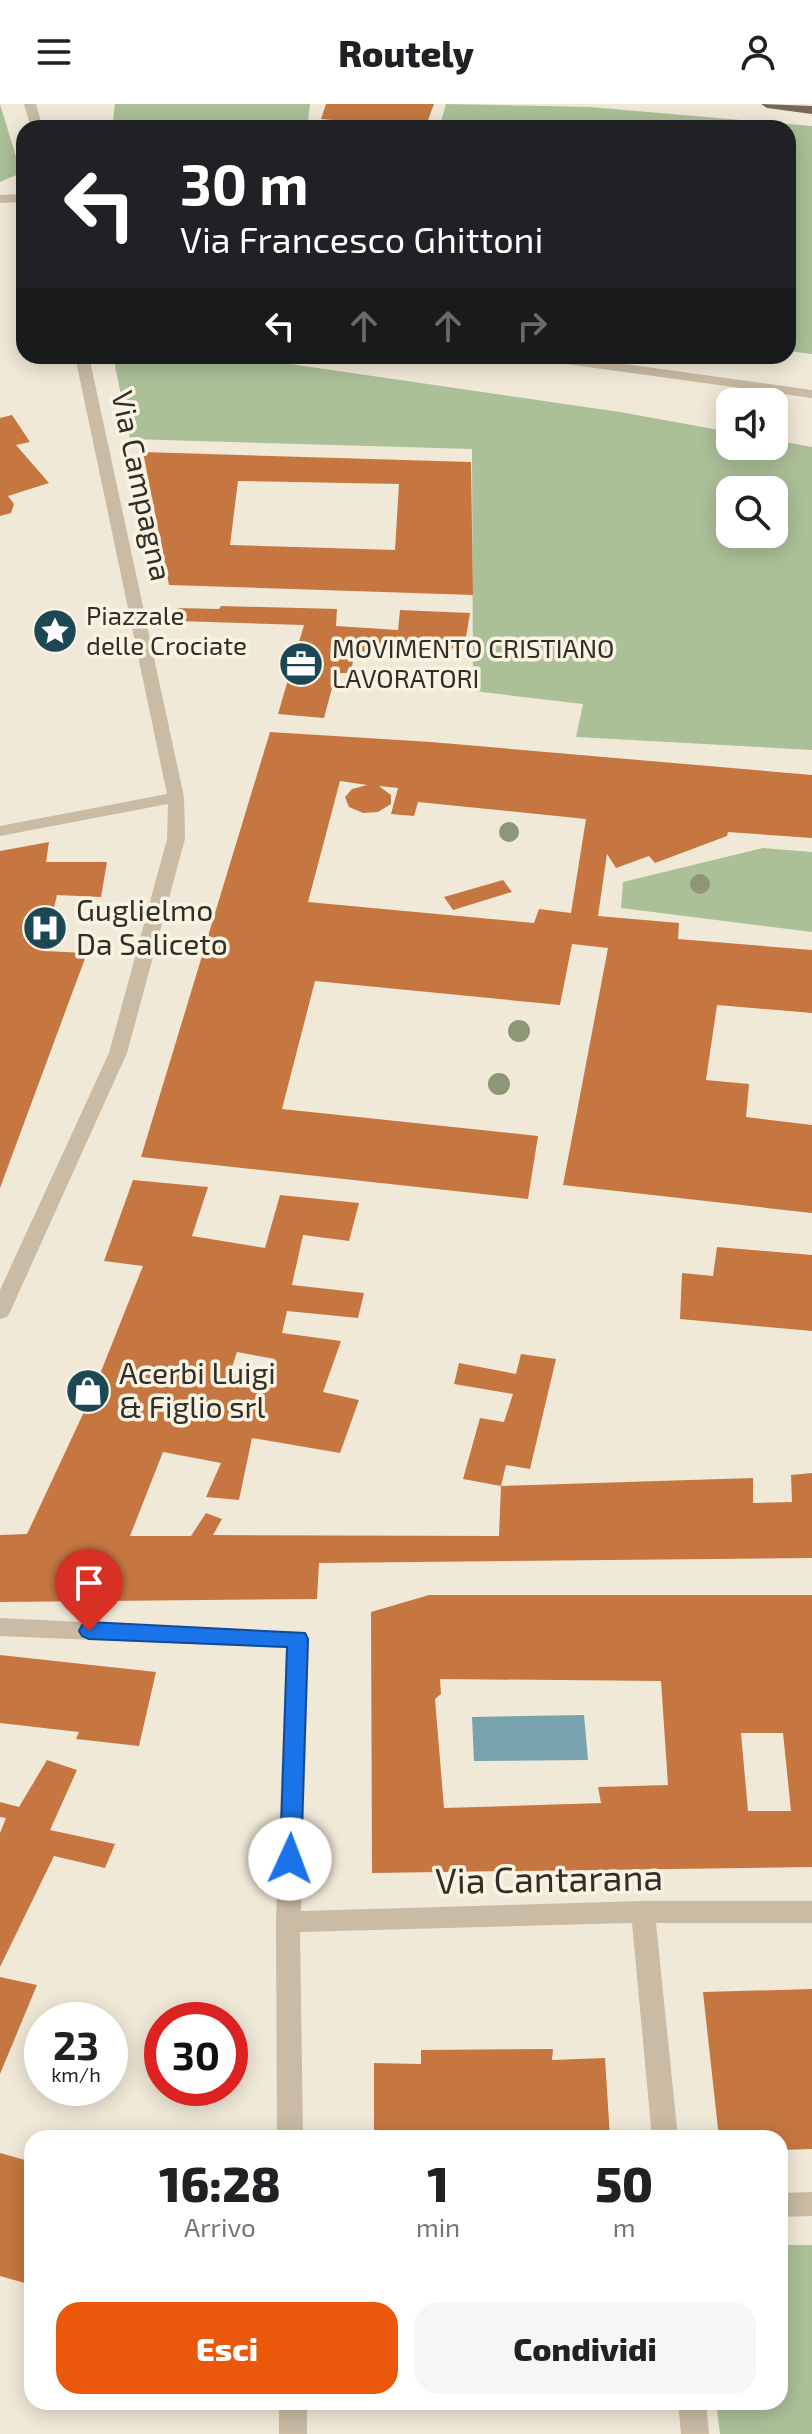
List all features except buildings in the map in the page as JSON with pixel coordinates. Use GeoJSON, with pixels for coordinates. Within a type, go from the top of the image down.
{"type":"FeatureCollection","features":[{"type":"Feature","properties":{"kind":"main road"},"geometry":{"type":"LineString","coordinates":[[767,104],[812,110]]}},
{"type":"Feature","properties":{"kind":"street"},"geometry":{"type":"LineString","coordinates":[[34,116],[47,104]]}},
{"type":"Feature","properties":{"kind":"street","name":"Via Campagna"},"geometry":{"type":"LineString","coordinates":[[0,1312],[118,1053],[176,839],[176,797],[84,364]]}},
{"type":"Feature","properties":{"kind":"street"},"geometry":{"type":"LineString","coordinates":[[595,364],[812,394]]}},
{"type":"Feature","properties":{"kind":"street"},"geometry":{"type":"LineString","coordinates":[[0,831],[176,797]]}},
{"type":"Feature","properties":{"kind":"street"},"geometry":{"type":"LineString","coordinates":[[0,1627],[298,1639],[288,1922],[290,2130]]}},
{"type":"Feature","properties":{"kind":"street"},"geometry":{"type":"LineString","coordinates":[[643,1912],[664,2130]]}},
{"type":"Feature","properties":{"kind":"street","name":"Via Cantarana"},"geometry":{"type":"LineString","coordinates":[[288,1922],[643,1912],[812,1912]]}},
{"type":"Feature","properties":{"kind":"street"},"geometry":{"type":"LineString","coordinates":[[788,2205],[812,2204]]}},
{"type":"Feature","properties":{"kind":"street"},"geometry":{"type":"LineString","coordinates":[[293,2410],[293,2434]]}},
{"type":"Feature","properties":{"kind":"street"},"geometry":{"type":"LineString","coordinates":[[693,2410],[695,2434]]}},
{"type":"Feature","properties":{"kind":"green space"},"geometry":{"type":"Polygon","coordinates":[[[0,104],[16,157],[16,175],[0,182],[0,104]]]}},
{"type":"Feature","properties":{"kind":"green space"},"geometry":{"type":"Polygon","coordinates":[[[115,104],[310,104],[308,120],[113,120],[115,104]]]}},
{"type":"Feature","properties":{"kind":"green space"},"geometry":{"type":"Polygon","coordinates":[[[446,104],[590,107],[742,120],[441,120],[446,104]]]}},
{"type":"Feature","properties":{"kind":"green space"},"geometry":{"type":"Polygon","coordinates":[[[796,125],[812,126],[812,354],[796,352],[796,125]]]}},
{"type":"Feature","properties":{"kind":"green space"},"geometry":{"type":"Polygon","coordinates":[[[115,364],[290,364],[620,412],[716,429],[716,460],[788,460],[788,443],[812,447],[812,750],[576,737],[583,704],[473,691],[472,449],[130,439],[115,364]]]}},
{"type":"Feature","properties":{"kind":"green space"},"geometry":{"type":"Polygon","coordinates":[[[763,848],[812,852],[812,932],[621,908],[623,882],[763,848]]]}},
{"type":"Feature","properties":{"kind":"green space"},"geometry":{"type":"Polygon","coordinates":[[[788,2245],[812,2245],[812,2434],[720,2434],[717,2410],[788,2410],[788,2245]]]}},
{"type":"Feature","properties":{"kind":"water"},"geometry":{"type":"Polygon","coordinates":[[[584,1715],[588,1760],[474,1761],[472,1717],[584,1715]]]}},
{"type":"Feature","properties":{"kind":"place","name":"Piazzale delle Crociate"},"geometry":{"type":"Point","coordinates":[55,631]}},
{"type":"Feature","properties":{"kind":"place","name":"MOVIMENTO CRISTIANO LAVORATORI"},"geometry":{"type":"Point","coordinates":[301,664]}},
{"type":"Feature","properties":{"kind":"place","name":"Guglielmo Da Saliceto"},"geometry":{"type":"Point","coordinates":[45,928]}},
{"type":"Feature","properties":{"kind":"place","name":"Acerbi Luigi & Figlio srl"},"geometry":{"type":"Point","coordinates":[88,1391]}},
{"type":"Feature","properties":{"kind":"route"},"geometry":{"type":"LineString","coordinates":[[89,1631],[298,1639],[290,1859]]}}]}
